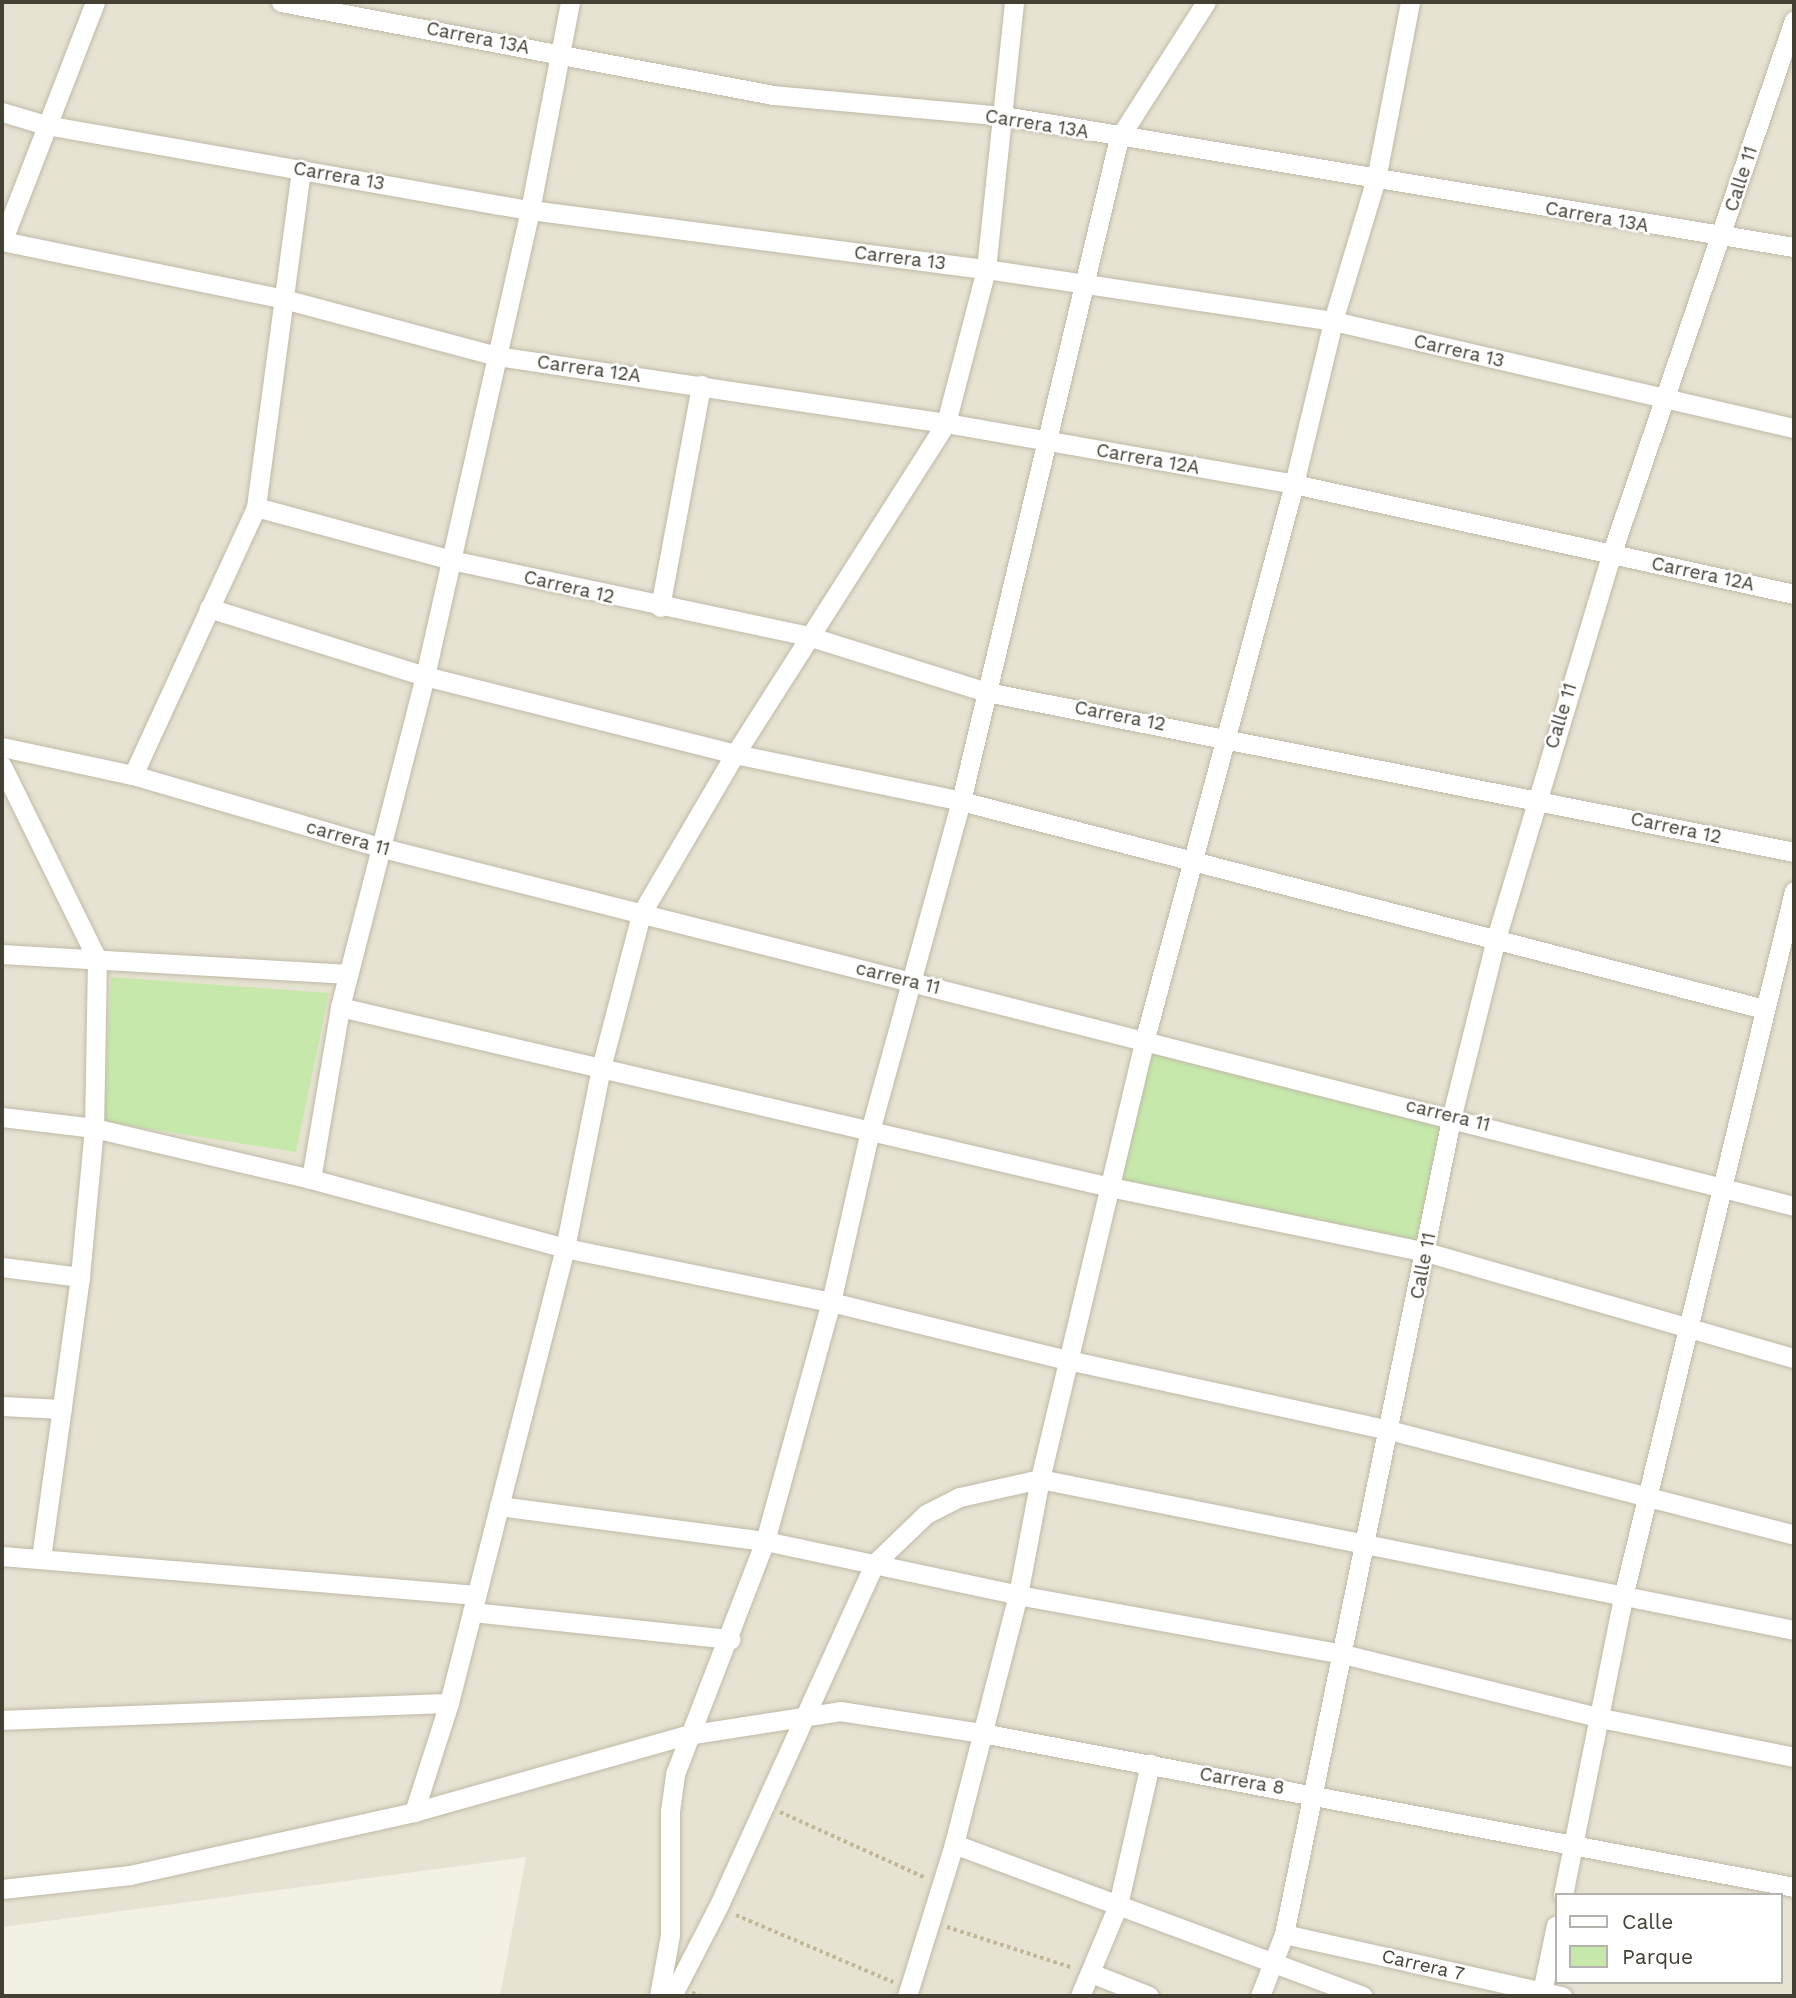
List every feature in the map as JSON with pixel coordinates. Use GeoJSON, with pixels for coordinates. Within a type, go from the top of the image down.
{"type":"FeatureCollection","features":[{"type":"Feature","properties":{"kind":"street"},"geometry":{"type":"LineString","coordinates":[[2,241],[95,2]]}},
{"type":"Feature","properties":{"kind":"street","name":"Carrera 13A"},"geometry":{"type":"LineString","coordinates":[[281,2],[773,96],[1004,116],[1119,138],[1722,238],[1794,247]]}},
{"type":"Feature","properties":{"kind":"street"},"geometry":{"type":"LineString","coordinates":[[310,1179],[340,1007],[383,848],[425,676],[530,210],[570,2]]}},
{"type":"Feature","properties":{"kind":"street"},"geometry":{"type":"LineString","coordinates":[[414,1812],[449,1703],[565,1248],[601,1068],[642,914],[735,754],[808,636],[946,423],[986,269],[1014,2]]}},
{"type":"Feature","properties":{"kind":"street"},"geometry":{"type":"LineString","coordinates":[[659,1996],[670,1935],[670,1811],[687,1735],[731,1639],[765,1541],[831,1302],[870,1131],[961,802],[1119,138],[1206,2]]}},
{"type":"Feature","properties":{"kind":"street"},"geometry":{"type":"LineString","coordinates":[[908,1993],[954,1844],[1018,1594],[1068,1360],[1144,1042],[1228,736],[1294,484],[1333,321],[1376,179],[1410,2]]}},
{"type":"Feature","properties":{"kind":"street","name":"Calle 11"},"geometry":{"type":"LineString","coordinates":[[1260,1996],[1274,1966],[1284,1934],[1452,1115],[1495,942],[1535,799],[1611,555],[1722,238],[1794,20]]}},
{"type":"Feature","properties":{"kind":"street","name":"Carrera 13"},"geometry":{"type":"LineString","coordinates":[[2,112],[46,125],[530,210],[986,269],[1333,321],[1794,428]]}},
{"type":"Feature","properties":{"kind":"street"},"geometry":{"type":"LineString","coordinates":[[133,775],[209,608],[246,537],[256,507],[280,298],[301,169]]}},
{"type":"Feature","properties":{"kind":"street","name":"Carrera 12A"},"geometry":{"type":"LineString","coordinates":[[2,241],[280,298],[497,356],[946,423],[1294,484],[1794,594]]}},
{"type":"Feature","properties":{"kind":"street"},"geometry":{"type":"LineString","coordinates":[[660,607],[701,385]]}},
{"type":"Feature","properties":{"kind":"street","name":"Carrera 12"},"geometry":{"type":"LineString","coordinates":[[256,507],[451,560],[660,607],[808,636],[987,692],[1228,736],[1794,852]]}},
{"type":"Feature","properties":{"kind":"street"},"geometry":{"type":"LineString","coordinates":[[209,608],[425,676],[735,754],[961,802],[1495,942],[1764,1009]]}},
{"type":"Feature","properties":{"kind":"street","name":"carrera 11"},"geometry":{"type":"LineString","coordinates":[[2,747],[133,775],[383,848],[1144,1042],[1452,1115],[1794,1206]]}},
{"type":"Feature","properties":{"kind":"street"},"geometry":{"type":"LineString","coordinates":[[2,766],[97,959],[94,1128],[80,1277],[41,1558]]}},
{"type":"Feature","properties":{"kind":"street"},"geometry":{"type":"LineString","coordinates":[[1563,1893],[1601,1718],[1624,1593],[1686,1328],[1794,891]]}},
{"type":"Feature","properties":{"kind":"street"},"geometry":{"type":"LineString","coordinates":[[2,954],[348,974]]}},
{"type":"Feature","properties":{"kind":"street"},"geometry":{"type":"LineString","coordinates":[[340,1007],[1110,1187],[1426,1252],[1794,1358]]}},
{"type":"Feature","properties":{"kind":"street"},"geometry":{"type":"LineString","coordinates":[[2,1117],[94,1128],[310,1179],[565,1248],[831,1302],[1068,1360],[1389,1430],[1794,1535]]}},
{"type":"Feature","properties":{"kind":"street"},"geometry":{"type":"LineString","coordinates":[[2,1267],[80,1277]]}},
{"type":"Feature","properties":{"kind":"street"},"geometry":{"type":"LineString","coordinates":[[2,1406],[62,1409]]}},
{"type":"Feature","properties":{"kind":"street"},"geometry":{"type":"LineString","coordinates":[[672,1996],[718,1908],[874,1564],[926,1514],[960,1497],[1041,1479],[1624,1593],[1794,1630]]}},
{"type":"Feature","properties":{"kind":"street"},"geometry":{"type":"LineString","coordinates":[[499,1506],[765,1541],[1018,1594],[1343,1654],[1601,1718],[1794,1757]]}},
{"type":"Feature","properties":{"kind":"street"},"geometry":{"type":"LineString","coordinates":[[2,1556],[474,1604],[731,1639]]}},
{"type":"Feature","properties":{"kind":"street"},"geometry":{"type":"LineString","coordinates":[[2,1720],[449,1703]]}},
{"type":"Feature","properties":{"kind":"street","name":"Carrera 8"},"geometry":{"type":"LineString","coordinates":[[2,1889],[130,1875],[414,1812],[687,1735],[808,1713],[840,1711],[982,1733],[1794,1887]]}},
{"type":"Feature","properties":{"kind":"street"},"geometry":{"type":"LineString","coordinates":[[1080,1996],[1118,1905],[1150,1764]]}},
{"type":"Feature","properties":{"kind":"street"},"geometry":{"type":"LineString","coordinates":[[954,1844],[1274,1966],[1363,1996]]}},
{"type":"Feature","properties":{"kind":"street","name":"Carrera 7"},"geometry":{"type":"LineString","coordinates":[[1284,1934],[1552,1994]]}},
{"type":"Feature","properties":{"kind":"street"},"geometry":{"type":"LineString","coordinates":[[1552,1994],[1554,1960]]}},
{"type":"Feature","properties":{"kind":"street"},"geometry":{"type":"LineString","coordinates":[[1091,1973],[1149,1996]]}},
{"type":"Feature","properties":{"kind":"path"},"geometry":{"type":"LineString","coordinates":[[765,1805],[940,1884]]}},
{"type":"Feature","properties":{"kind":"path"},"geometry":{"type":"LineString","coordinates":[[718,1908],[908,1993]]}},
{"type":"Feature","properties":{"kind":"path"},"geometry":{"type":"LineString","coordinates":[[929,1922],[1091,1973]]}},
{"type":"Feature","properties":{"kind":"shaded area"},"geometry":{"type":"Polygon","coordinates":[[[2,2],[1794,2],[1794,1996],[500,1996],[526,1857],[2,1927],[2,2]]]}},
{"type":"Feature","properties":{"kind":"green space"},"geometry":{"type":"Polygon","coordinates":[[[111,977],[329,993],[296,1152],[104,1122],[111,977]]]}},
{"type":"Feature","properties":{"kind":"green space"},"geometry":{"type":"Polygon","coordinates":[[[1149,1047],[1445,1120],[1422,1248],[1116,1183],[1149,1047]]]}}]}
